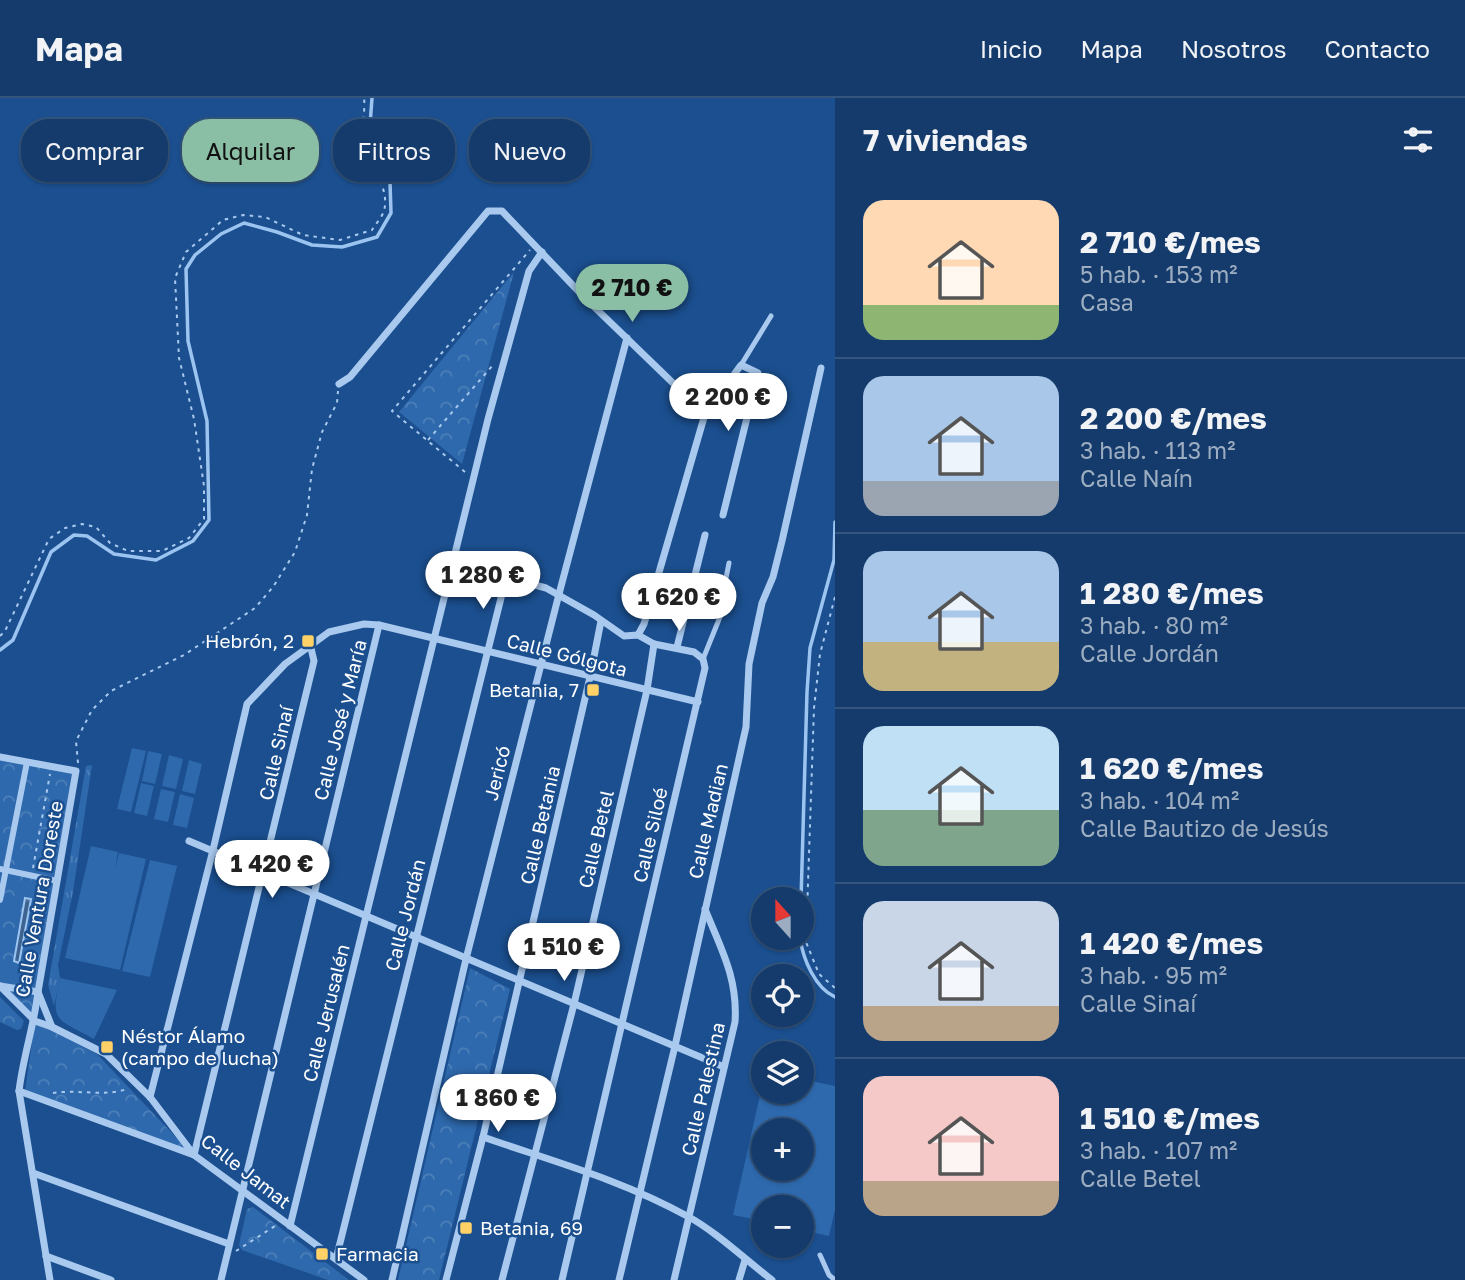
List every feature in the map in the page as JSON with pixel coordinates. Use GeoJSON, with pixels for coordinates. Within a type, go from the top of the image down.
{"type":"FeatureCollection","features":[{"type":"Feature","properties":{"kind":"street"},"geometry":{"type":"LineString","coordinates":[[339,384],[350,377],[488,211],[502,211],[705,414]]}},
{"type":"Feature","properties":{"kind":"street","name":"Calle Jerusalén"},"geometry":{"type":"LineString","coordinates":[[287,1223],[475,480],[488,419],[529,271],[542,252]]}},
{"type":"Feature","properties":{"kind":"street","name":"Jericó"},"geometry":{"type":"LineString","coordinates":[[392,1280],[466,958],[558,594],[627,338]]}},
{"type":"Feature","properties":{"kind":"street"},"geometry":{"type":"LineString","coordinates":[[638,635],[644,624],[705,414],[741,365],[758,373],[723,515]]}},
{"type":"Feature","properties":{"kind":"street","name":"Calle Madian"},"geometry":{"type":"LineString","coordinates":[[619,1280],[675,1046],[746,727],[749,664],[762,603],[773,577],[821,368]]}},
{"type":"Feature","properties":{"kind":"street"},"geometry":{"type":"LineString","coordinates":[[677,647],[705,535]]}},
{"type":"Feature","properties":{"kind":"street"},"geometry":{"type":"LineString","coordinates":[[454,564],[546,588],[624,636],[638,635],[654,644],[694,652],[703,659]]}},
{"type":"Feature","properties":{"kind":"street","name":"Calle Jordán"},"geometry":{"type":"LineString","coordinates":[[336,1259],[506,578]]}},
{"type":"Feature","properties":{"kind":"street","name":"Calle Betania"},"geometry":{"type":"LineString","coordinates":[[446,1280],[483,1137],[601,621]]}},
{"type":"Feature","properties":{"kind":"street","name":"Calle Gólgota"},"geometry":{"type":"LineString","coordinates":[[149,1097],[213,850],[247,704],[285,664],[310,644],[329,632],[349,626],[379,625],[698,702]]}},
{"type":"Feature","properties":{"kind":"street","name":"Calle José y María"},"geometry":{"type":"LineString","coordinates":[[221,1280],[379,625]]}},
{"type":"Feature","properties":{"kind":"street","name":"Calle Sinaí"},"geometry":{"type":"LineString","coordinates":[[194,1155],[314,661],[310,644]]}},
{"type":"Feature","properties":{"kind":"street","name":"Calle Betel"},"geometry":{"type":"LineString","coordinates":[[502,1280],[573,1004],[647,690],[654,644]]}},
{"type":"Feature","properties":{"kind":"street","name":"Calle Siloé"},"geometry":{"type":"LineString","coordinates":[[562,1280],[698,702],[705,668],[703,659]]}},
{"type":"Feature","properties":{"kind":"street"},"geometry":{"type":"LineString","coordinates":[[0,757],[76,771]]}},
{"type":"Feature","properties":{"kind":"street"},"geometry":{"type":"LineString","coordinates":[[0,900],[3,870],[27,762]]}},
{"type":"Feature","properties":{"kind":"street","name":"Calle Ventura Doreste"},"geometry":{"type":"LineString","coordinates":[[50,1280],[19,1091],[22,1067],[35,1021],[76,771]]}},
{"type":"Feature","properties":{"kind":"street"},"geometry":{"type":"LineString","coordinates":[[189,841],[724,1067]]}},
{"type":"Feature","properties":{"kind":"street"},"geometry":{"type":"LineString","coordinates":[[3,870],[57,881]]}},
{"type":"Feature","properties":{"kind":"street","name":"Calle Palestina"},"geometry":{"type":"LineString","coordinates":[[674,1280],[735,1022],[737,1000],[732,975],[704,909]]}},
{"type":"Feature","properties":{"kind":"street"},"geometry":{"type":"LineString","coordinates":[[0,986],[38,992],[52,1027]]}},
{"type":"Feature","properties":{"kind":"street"},"geometry":{"type":"LineString","coordinates":[[0,986],[35,1021]]}},
{"type":"Feature","properties":{"kind":"street","name":"Calle Jamat"},"geometry":{"type":"LineString","coordinates":[[35,1021],[106,1054],[137,1083],[194,1155],[364,1280]]}},
{"type":"Feature","properties":{"kind":"street"},"geometry":{"type":"LineString","coordinates":[[19,1091],[194,1155]]}},
{"type":"Feature","properties":{"kind":"street"},"geometry":{"type":"LineString","coordinates":[[483,1137],[586,1170],[640,1192],[690,1217],[772,1280]]}},
{"type":"Feature","properties":{"kind":"street"},"geometry":{"type":"LineString","coordinates":[[33,1172],[229,1247]]}},
{"type":"Feature","properties":{"kind":"street"},"geometry":{"type":"LineString","coordinates":[[46,1256],[111,1280]]}},
{"type":"Feature","properties":{"kind":"street"},"geometry":{"type":"LineString","coordinates":[[738,1280],[745,1260]]}},
{"type":"Feature","properties":{"kind":"lane"},"geometry":{"type":"LineString","coordinates":[[741,365],[771,316]]}},
{"type":"Feature","properties":{"kind":"lane","name":"Calle Siloé"},"geometry":{"type":"LineString","coordinates":[[703,659],[724,607],[723,588],[729,563]]}},
{"type":"Feature","properties":{"kind":"lane"},"geometry":{"type":"LineString","coordinates":[[820,1255],[829,1275],[835,1280]]}},
{"type":"Feature","properties":{"kind":"path"},"geometry":{"type":"LineString","coordinates":[[0,636],[5,631],[50,539],[65,528],[82,524],[96,527],[110,542],[128,551],[162,551],[189,538],[204,519],[204,486],[194,419],[179,358],[176,278],[186,253],[223,220],[243,215],[265,216],[303,235],[340,240],[372,230],[384,212],[383,186],[364,147],[364,98]]}},
{"type":"Feature","properties":{"kind":"path"},"geometry":{"type":"LineString","coordinates":[[475,480],[393,411],[536,245]]}},
{"type":"Feature","properties":{"kind":"path"},"geometry":{"type":"LineString","coordinates":[[427,440],[492,365],[504,368]]}},
{"type":"Feature","properties":{"kind":"path"},"geometry":{"type":"LineString","coordinates":[[76,771],[76,741],[92,710],[111,691],[184,655],[255,608],[273,587],[295,552],[307,515],[312,470],[322,432],[337,403],[339,384]]}},
{"type":"Feature","properties":{"kind":"path"},"geometry":{"type":"LineString","coordinates":[[835,597],[820,654],[814,708],[806,942],[819,974],[835,988]]}},
{"type":"Feature","properties":{"kind":"path"},"geometry":{"type":"LineString","coordinates":[[32,876],[51,766]]}},
{"type":"Feature","properties":{"kind":"path"},"geometry":{"type":"LineString","coordinates":[[40,1099],[44,1094],[68,1091],[114,1093],[137,1083]]}},
{"type":"Feature","properties":{"kind":"path"},"geometry":{"type":"LineString","coordinates":[[229,1247],[238,1252],[287,1223]]}},
{"type":"Feature","properties":{"kind":"green space"},"geometry":{"type":"Polygon","coordinates":[[[514,272],[462,464],[399,412],[514,272]]]}},
{"type":"Feature","properties":{"kind":"green space"},"geometry":{"type":"Polygon","coordinates":[[[132,748],[146,751],[131,812],[117,809],[132,748]]]}},
{"type":"Feature","properties":{"kind":"green space"},"geometry":{"type":"Polygon","coordinates":[[[148,751],[162,754],[155,784],[142,781],[148,751]]]}},
{"type":"Feature","properties":{"kind":"green space"},"geometry":{"type":"Polygon","coordinates":[[[169,755],[183,759],[176,789],[162,786],[169,755]]]}},
{"type":"Feature","properties":{"kind":"green space"},"geometry":{"type":"Polygon","coordinates":[[[0,757],[76,771],[35,1021],[0,986],[0,757]]]}},
{"type":"Feature","properties":{"kind":"green space"},"geometry":{"type":"Polygon","coordinates":[[[189,760],[202,764],[195,794],[182,791],[189,760]]]}},
{"type":"Feature","properties":{"kind":"green space"},"geometry":{"type":"Polygon","coordinates":[[[92,765],[73,892],[58,965],[60,978],[54,1006],[48,985],[86,766],[92,765]]]}},
{"type":"Feature","properties":{"kind":"green space"},"geometry":{"type":"Polygon","coordinates":[[[141,783],[154,786],[147,816],[134,813],[141,783]]]}},
{"type":"Feature","properties":{"kind":"green space"},"geometry":{"type":"Polygon","coordinates":[[[161,789],[175,792],[168,822],[154,819],[161,789]]]}},
{"type":"Feature","properties":{"kind":"green space"},"geometry":{"type":"Polygon","coordinates":[[[180,794],[194,798],[187,828],[173,825],[180,794]]]}},
{"type":"Feature","properties":{"kind":"green space"},"geometry":{"type":"Polygon","coordinates":[[[91,846],[118,852],[115,870],[119,853],[146,859],[120,970],[65,958],[91,846]]]}},
{"type":"Feature","properties":{"kind":"green space"},"geometry":{"type":"Polygon","coordinates":[[[150,860],[177,866],[150,977],[122,971],[150,860]]]}},
{"type":"Feature","properties":{"kind":"green space"},"geometry":{"type":"Polygon","coordinates":[[[470,968],[510,989],[439,1280],[398,1280],[470,968]]]}},
{"type":"Feature","properties":{"kind":"green space"},"geometry":{"type":"Polygon","coordinates":[[[60,978],[117,990],[94,1039],[59,1018],[56,1004],[60,978]]]}},
{"type":"Feature","properties":{"kind":"green space"},"geometry":{"type":"Polygon","coordinates":[[[0,997],[24,1021],[21,1029],[17,1030],[0,1022],[0,997]]]}},
{"type":"Feature","properties":{"kind":"green space"},"geometry":{"type":"Polygon","coordinates":[[[35,1021],[98,1055],[187,1149],[25,1091],[35,1021]]]}},
{"type":"Feature","properties":{"kind":"green space"},"geometry":{"type":"Polygon","coordinates":[[[814,1082],[835,1086],[835,1210],[829,1236],[814,1233],[814,1195],[751,1195],[751,1219],[733,1215],[751,1135],[751,1181],[814,1181],[814,1118],[755,1118],[758,1104],[814,1104],[814,1082]]]}},
{"type":"Feature","properties":{"kind":"green space"},"geometry":{"type":"Polygon","coordinates":[[[253,1207],[349,1280],[328,1280],[242,1250],[239,1245],[247,1209],[253,1207]]]}},
{"type":"Feature","properties":{"kind":"water"},"geometry":{"type":"Polygon","coordinates":[[[25,898],[31,899],[19,963],[14,961],[25,898]]]}},
{"type":"Feature","properties":{"kind":"waterway"},"geometry":{"type":"LineString","coordinates":[[0,650],[13,640],[51,552],[74,535],[87,536],[114,554],[156,560],[193,541],[209,520],[207,421],[188,341],[186,269],[195,255],[221,234],[244,223],[312,245],[342,247],[377,237],[391,213],[390,182],[369,139],[372,98]]}},
{"type":"Feature","properties":{"kind":"waterway"},"geometry":{"type":"LineString","coordinates":[[801,887],[810,648],[834,560],[835,522]]}},
{"type":"Feature","properties":{"kind":"waterway"},"geometry":{"type":"LineString","coordinates":[[803,950],[816,980],[835,997]]}},
{"type":"Feature","properties":{"kind":"place","name":"Hebrón, 2"},"geometry":{"type":"Point","coordinates":[308,641]}},
{"type":"Feature","properties":{"kind":"place","name":"Betania, 7"},"geometry":{"type":"Point","coordinates":[593,690]}},
{"type":"Feature","properties":{"kind":"place","name":"Néstor Álamo (campo de lucha)"},"geometry":{"type":"Point","coordinates":[107,1047]}},
{"type":"Feature","properties":{"kind":"place","name":"Betania, 69"},"geometry":{"type":"Point","coordinates":[466,1228]}},
{"type":"Feature","properties":{"kind":"place","name":"Farmacia"},"geometry":{"type":"Point","coordinates":[322,1254]}}]}
